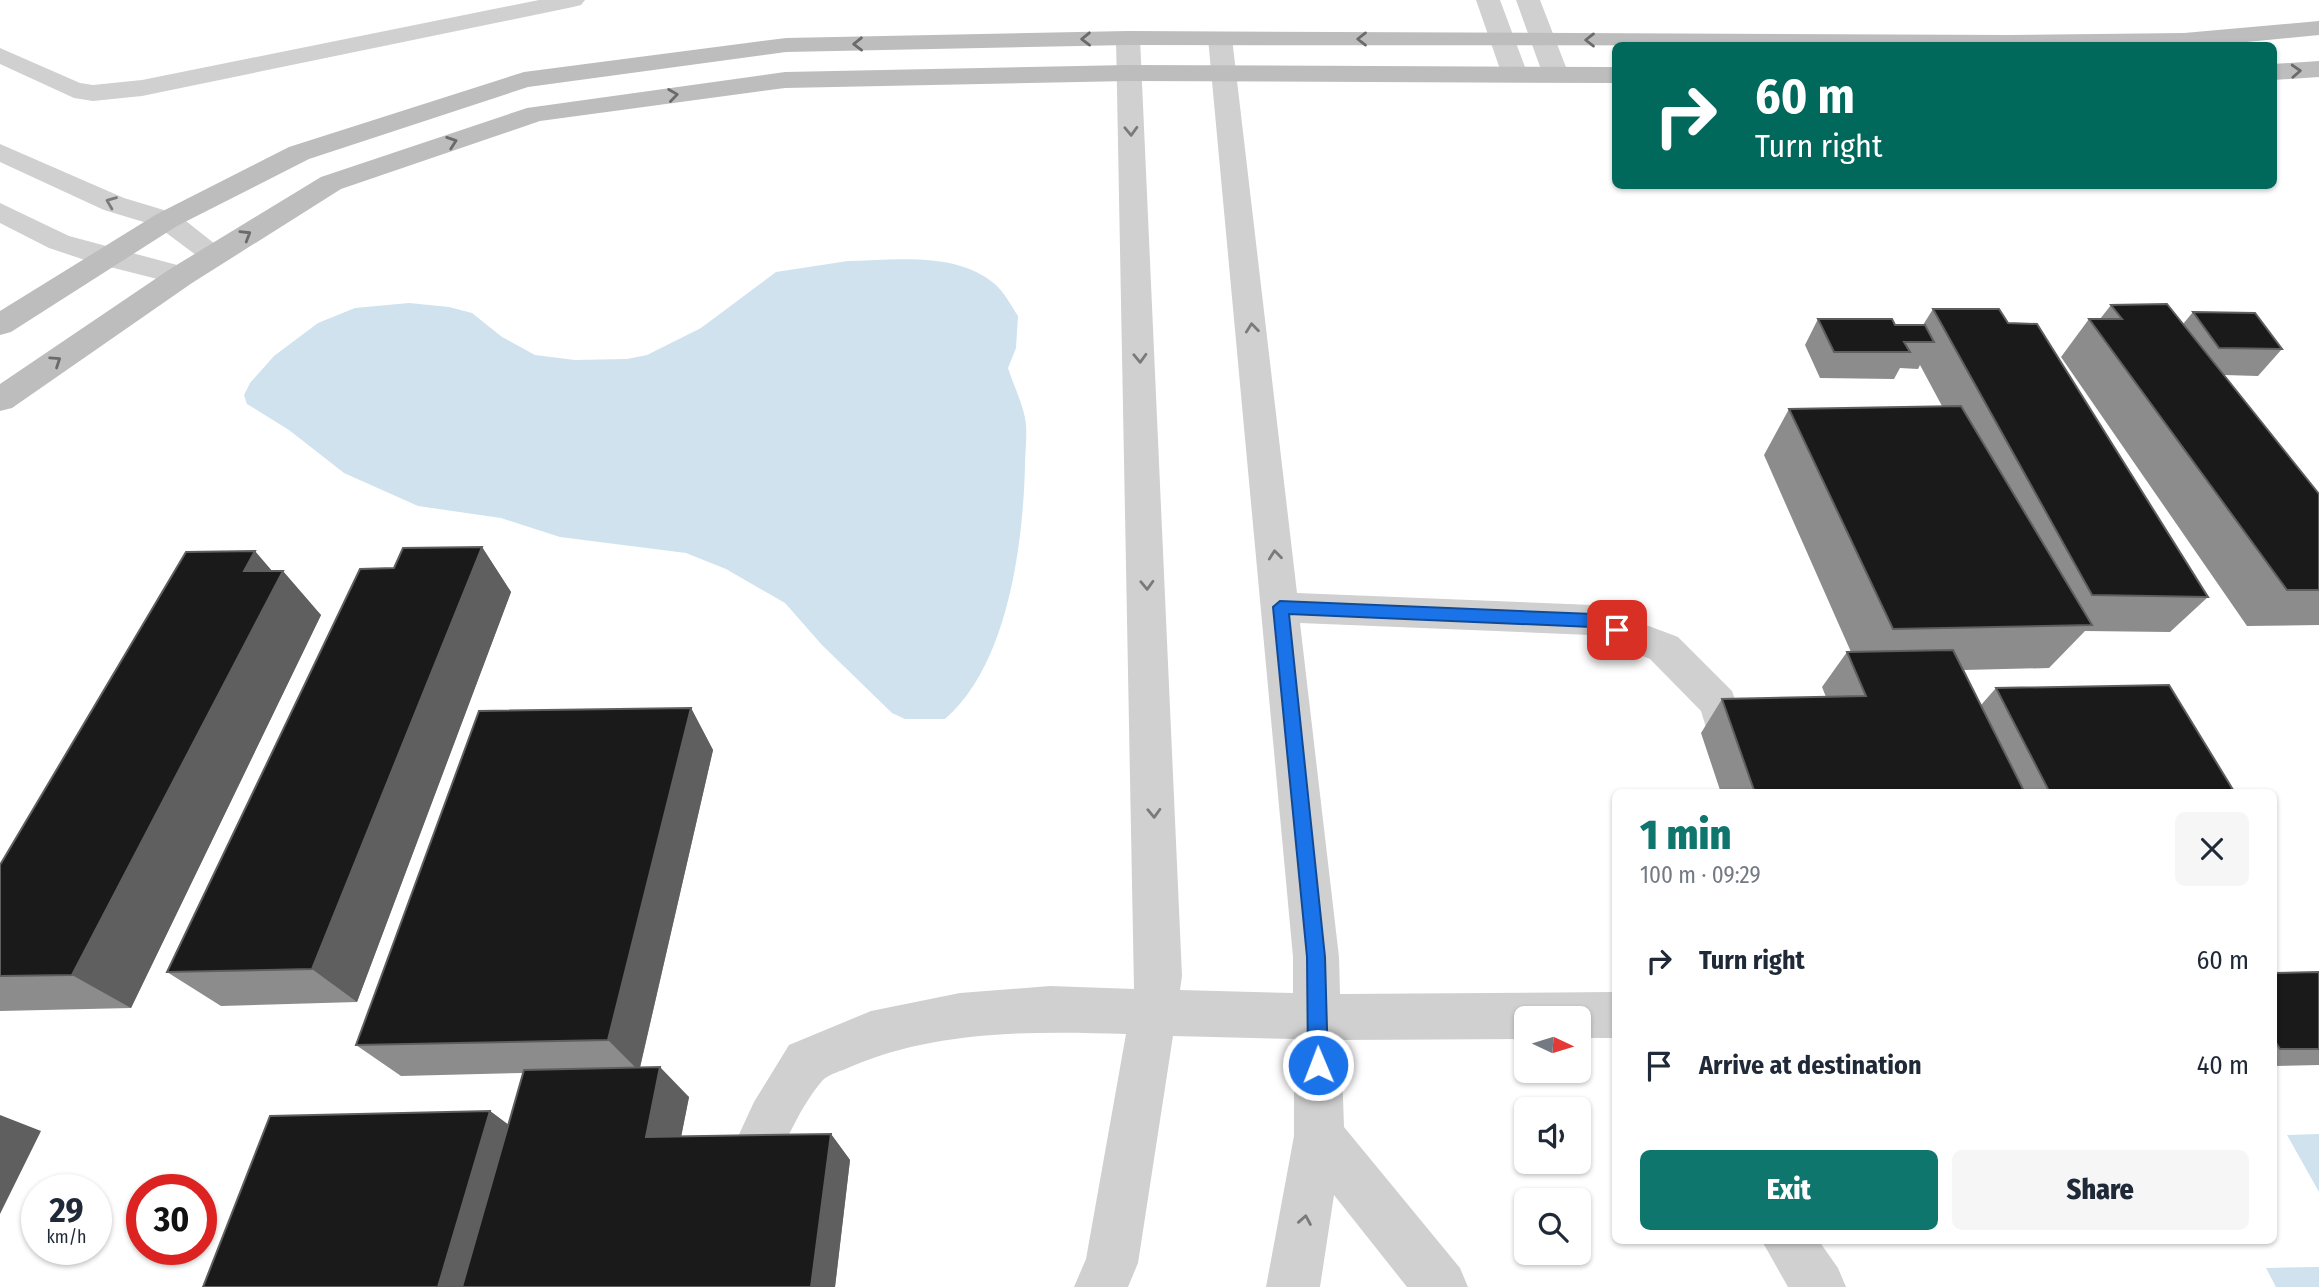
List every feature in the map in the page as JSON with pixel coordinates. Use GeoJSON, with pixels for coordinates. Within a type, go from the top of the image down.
{"type":"FeatureCollection","features":[{"type":"Feature","properties":{"kind":"main road"},"geometry":{"type":"LineString","coordinates":[[1223,56],[1503,40],[2184,40],[2319,28]]}},
{"type":"Feature","properties":{"kind":"main road"},"geometry":{"type":"LineString","coordinates":[[0,326],[104,257],[167,220],[299,153],[524,80],[786,45],[1223,56],[1515,75],[1612,75]]}},
{"type":"Feature","properties":{"kind":"main road"},"geometry":{"type":"LineString","coordinates":[[0,400],[181,276],[331,183],[536,114],[785,80],[1128,55]]}},
{"type":"Feature","properties":{"kind":"main road"},"geometry":{"type":"LineString","coordinates":[[2277,72],[2319,69]]}},
{"type":"Feature","properties":{"kind":"street"},"geometry":{"type":"LineString","coordinates":[[0,55],[74,90],[105,92],[236,71],[573,0]]}},
{"type":"Feature","properties":{"kind":"street"},"geometry":{"type":"LineString","coordinates":[[1488,0],[1515,75]]}},
{"type":"Feature","properties":{"kind":"street"},"geometry":{"type":"LineString","coordinates":[[1528,0],[1556,75]]}},
{"type":"Feature","properties":{"kind":"street"},"geometry":{"type":"LineString","coordinates":[[1101,1287],[1112,1264],[1159,976],[1128,55]]}},
{"type":"Feature","properties":{"kind":"street"},"geometry":{"type":"LineString","coordinates":[[1223,56],[1316,957],[1319,1136],[1293,1287]]}},
{"type":"Feature","properties":{"kind":"street"},"geometry":{"type":"LineString","coordinates":[[0,152],[114,204],[167,220],[214,255]]}},
{"type":"Feature","properties":{"kind":"street"},"geometry":{"type":"LineString","coordinates":[[0,212],[59,242],[104,257],[181,276]]}},
{"type":"Feature","properties":{"kind":"street"},"geometry":{"type":"LineString","coordinates":[[1280,607],[1593,620],[1664,648],[1718,703],[1746,789]]}},
{"type":"Feature","properties":{"kind":"street"},"geometry":{"type":"LineString","coordinates":[[727,1224],[729,1211],[771,1119],[806,1062],[871,1034],[960,1016],[1050,1009],[1154,1010],[1317,1017],[1612,1015]]}},
{"type":"Feature","properties":{"kind":"street"},"geometry":{"type":"LineString","coordinates":[[1319,1136],[1441,1287]]}},
{"type":"Feature","properties":{"kind":"street"},"geometry":{"type":"LineString","coordinates":[[1790,1244],[1819,1287]]}},
{"type":"Feature","properties":{"kind":"water"},"geometry":{"type":"Polygon","coordinates":[[[925,260],[963,267],[981,274],[996,285],[1018,316],[1016,348],[1008,368],[1024,412],[1026,436],[1024,497],[1015,566],[1008,601],[984,668],[966,696],[945,719],[905,719],[892,713],[822,645],[785,603],[726,569],[686,553],[560,537],[501,518],[418,506],[344,473],[289,430],[247,404],[244,395],[250,383],[274,356],[318,323],[355,308],[409,303],[449,307],[472,313],[502,337],[535,355],[575,360],[627,359],[647,355],[701,328],[776,272],[848,261],[925,260]]]}},
{"type":"Feature","properties":{"kind":"water"},"geometry":{"type":"Polygon","coordinates":[[[2319,1134],[2319,1192],[2287,1135],[2319,1134]]]}},
{"type":"Feature","properties":{"kind":"water"},"geometry":{"type":"Polygon","coordinates":[[[2319,1267],[2319,1287],[2276,1287],[2266,1268],[2319,1267]]]}},
{"type":"Feature","properties":{"kind":"building"},"geometry":{"type":"Polygon","coordinates":[[[2167,304],[2319,494],[2319,590],[2287,590],[2089,319],[2122,319],[2111,305],[2167,304]]]}},
{"type":"Feature","properties":{"kind":"building"},"geometry":{"type":"Polygon","coordinates":[[[1933,309],[1999,309],[2008,323],[2037,324],[2208,597],[2092,595],[1933,309]]]}},
{"type":"Feature","properties":{"kind":"building"},"geometry":{"type":"Polygon","coordinates":[[[2193,312],[2255,313],[2282,349],[2219,348],[2193,312]]]}},
{"type":"Feature","properties":{"kind":"building"},"geometry":{"type":"Polygon","coordinates":[[[1818,319],[1892,319],[1895,325],[1925,325],[1934,342],[1904,342],[1910,352],[1834,352],[1818,319]]]}},
{"type":"Feature","properties":{"kind":"building"},"geometry":{"type":"Polygon","coordinates":[[[1961,406],[2092,625],[1893,629],[1789,409],[1961,406]]]}},
{"type":"Feature","properties":{"kind":"building"},"geometry":{"type":"Polygon","coordinates":[[[482,547],[312,969],[167,972],[360,569],[394,568],[403,548],[482,547]]]}},
{"type":"Feature","properties":{"kind":"building"},"geometry":{"type":"Polygon","coordinates":[[[255,551],[244,571],[283,571],[72,975],[0,976],[0,865],[186,552],[255,551]]]}},
{"type":"Feature","properties":{"kind":"building"},"geometry":{"type":"Polygon","coordinates":[[[1953,650],[2023,789],[1754,789],[1722,699],[1866,696],[1847,652],[1953,650]]]}},
{"type":"Feature","properties":{"kind":"building"},"geometry":{"type":"Polygon","coordinates":[[[2169,685],[2233,789],[2048,789],[1996,688],[2169,685]]]}},
{"type":"Feature","properties":{"kind":"building"},"geometry":{"type":"Polygon","coordinates":[[[691,708],[608,1040],[356,1045],[479,711],[691,708]]]}},
{"type":"Feature","properties":{"kind":"building"},"geometry":{"type":"Polygon","coordinates":[[[2319,972],[2319,1049],[2280,1049],[2277,1044],[2277,973],[2319,972]]]}},
{"type":"Feature","properties":{"kind":"building"},"geometry":{"type":"Polygon","coordinates":[[[660,1067],[646,1137],[831,1134],[811,1287],[462,1287],[524,1070],[660,1067]]]}},
{"type":"Feature","properties":{"kind":"building"},"geometry":{"type":"Polygon","coordinates":[[[490,1111],[438,1287],[203,1287],[212,1265],[217,1265],[217,1251],[270,1116],[490,1111]]]}},
{"type":"Feature","properties":{"kind":"route"},"geometry":{"type":"LineString","coordinates":[[1318,1065],[1316,957],[1280,607],[1593,620],[1617,630]]}}]}
